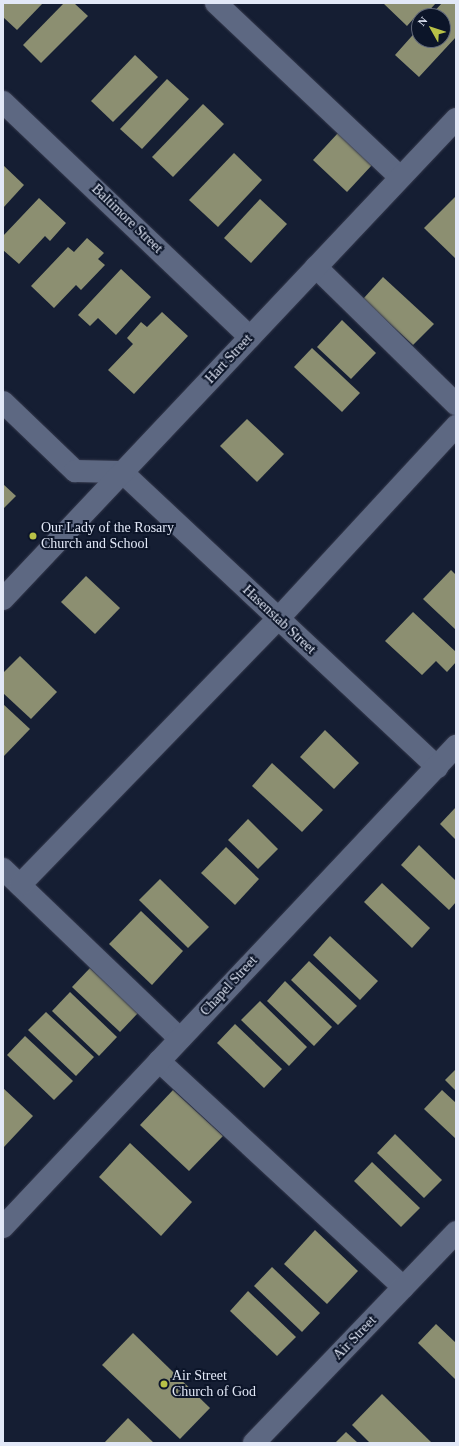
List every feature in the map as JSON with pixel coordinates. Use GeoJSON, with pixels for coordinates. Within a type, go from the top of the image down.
{"type":"FeatureCollection","features":[{"type":"Feature","properties":{"kind":"street"},"geometry":{"type":"LineString","coordinates":[[216,3],[400,177]]}},
{"type":"Feature","properties":{"kind":"street","name":"Baltimore Street"},"geometry":{"type":"LineString","coordinates":[[3,102],[250,337]]}},
{"type":"Feature","properties":{"kind":"street","name":"Hart Street"},"geometry":{"type":"LineString","coordinates":[[3,599],[456,119]]}},
{"type":"Feature","properties":{"kind":"street"},"geometry":{"type":"LineString","coordinates":[[316,267],[456,404]]}},
{"type":"Feature","properties":{"kind":"street"},"geometry":{"type":"LineString","coordinates":[[3,402],[75,471],[122,472]]}},
{"type":"Feature","properties":{"kind":"street"},"geometry":{"type":"LineString","coordinates":[[20,885],[278,619],[456,426]]}},
{"type":"Feature","properties":{"kind":"street","name":"Hasenstab Street"},"geometry":{"type":"LineString","coordinates":[[122,472],[437,767]]}},
{"type":"Feature","properties":{"kind":"street","name":"Chapel Street"},"geometry":{"type":"LineString","coordinates":[[7,1215],[159,1061],[456,746]]}},
{"type":"Feature","properties":{"kind":"street"},"geometry":{"type":"LineString","coordinates":[[3,869],[180,1039]]}},
{"type":"Feature","properties":{"kind":"street"},"geometry":{"type":"LineString","coordinates":[[159,1061],[403,1287]]}},
{"type":"Feature","properties":{"kind":"street","name":"Air Street"},"geometry":{"type":"LineString","coordinates":[[254,1443],[456,1232]]}},
{"type":"Feature","properties":{"kind":"building"},"geometry":{"type":"Polygon","coordinates":[[[3,3],[43,3],[17,30],[3,17],[3,3]]]}},
{"type":"Feature","properties":{"kind":"building"},"geometry":{"type":"Polygon","coordinates":[[[64,3],[74,3],[88,16],[41,63],[23,45],[64,3]]]}},
{"type":"Feature","properties":{"kind":"building"},"geometry":{"type":"Polygon","coordinates":[[[383,3],[436,3],[431,8],[411,8],[411,22],[407,26],[383,3]]]}},
{"type":"Feature","properties":{"kind":"building"},"geometry":{"type":"Polygon","coordinates":[[[442,3],[456,3],[456,37],[451,42],[451,8],[437,8],[442,3]]]}},
{"type":"Feature","properties":{"kind":"building"},"geometry":{"type":"Polygon","coordinates":[[[411,37],[411,48],[446,48],[419,77],[395,55],[411,37]]]}},
{"type":"Feature","properties":{"kind":"building"},"geometry":{"type":"Polygon","coordinates":[[[135,55],[158,77],[113,122],[91,101],[135,55]]]}},
{"type":"Feature","properties":{"kind":"building"},"geometry":{"type":"Polygon","coordinates":[[[167,79],[189,99],[142,149],[120,129],[167,79]]]}},
{"type":"Feature","properties":{"kind":"building"},"geometry":{"type":"Polygon","coordinates":[[[203,104],[224,124],[173,177],[152,157],[203,104]]]}},
{"type":"Feature","properties":{"kind":"building"},"geometry":{"type":"Polygon","coordinates":[[[338,133],[372,165],[347,192],[313,160],[338,133]]]}},
{"type":"Feature","properties":{"kind":"building"},"geometry":{"type":"Polygon","coordinates":[[[234,153],[262,180],[218,227],[189,200],[234,153]]]}},
{"type":"Feature","properties":{"kind":"building"},"geometry":{"type":"Polygon","coordinates":[[[3,165],[24,185],[3,208],[3,165]]]}},
{"type":"Feature","properties":{"kind":"building"},"geometry":{"type":"Polygon","coordinates":[[[455,197],[456,198],[456,259],[424,228],[455,197]]]}},
{"type":"Feature","properties":{"kind":"building"},"geometry":{"type":"Polygon","coordinates":[[[39,198],[66,223],[50,241],[45,236],[19,264],[3,250],[3,236],[39,198]]]}},
{"type":"Feature","properties":{"kind":"building"},"geometry":{"type":"Polygon","coordinates":[[[260,199],[287,224],[251,263],[224,238],[260,199]]]}},
{"type":"Feature","properties":{"kind":"building"},"geometry":{"type":"Polygon","coordinates":[[[87,238],[104,253],[98,259],[105,265],[81,290],[76,285],[54,308],[31,286],[68,247],[74,252],[87,238]]]}},
{"type":"Feature","properties":{"kind":"building"},"geometry":{"type":"Polygon","coordinates":[[[121,269],[151,297],[116,335],[98,318],[90,326],[78,315],[121,269]]]}},
{"type":"Feature","properties":{"kind":"building"},"geometry":{"type":"Polygon","coordinates":[[[383,277],[434,324],[413,345],[363,299],[383,277]]]}},
{"type":"Feature","properties":{"kind":"building"},"geometry":{"type":"Polygon","coordinates":[[[162,312],[188,336],[134,394],[108,370],[133,344],[127,338],[141,322],[147,327],[162,312]]]}},
{"type":"Feature","properties":{"kind":"building"},"geometry":{"type":"Polygon","coordinates":[[[342,320],[376,353],[351,379],[317,347],[342,320]]]}},
{"type":"Feature","properties":{"kind":"building"},"geometry":{"type":"Polygon","coordinates":[[[312,348],[360,393],[342,412],[294,367],[312,348]]]}},
{"type":"Feature","properties":{"kind":"building"},"geometry":{"type":"Polygon","coordinates":[[[247,419],[284,454],[257,482],[220,446],[247,419]]]}},
{"type":"Feature","properties":{"kind":"building"},"geometry":{"type":"Polygon","coordinates":[[[3,484],[16,496],[3,509],[3,484]]]}},
{"type":"Feature","properties":{"kind":"building"},"geometry":{"type":"Polygon","coordinates":[[[451,570],[456,575],[456,630],[423,599],[451,570]]]}},
{"type":"Feature","properties":{"kind":"building"},"geometry":{"type":"Polygon","coordinates":[[[86,576],[120,608],[95,634],[61,602],[86,576]]]}},
{"type":"Feature","properties":{"kind":"building"},"geometry":{"type":"Polygon","coordinates":[[[413,612],[456,652],[456,662],[447,672],[436,661],[422,675],[385,641],[413,612]]]}},
{"type":"Feature","properties":{"kind":"building"},"geometry":{"type":"Polygon","coordinates":[[[20,656],[57,692],[31,719],[3,693],[3,673],[20,656]]]}},
{"type":"Feature","properties":{"kind":"building"},"geometry":{"type":"Polygon","coordinates":[[[3,704],[30,729],[3,757],[3,704]]]}},
{"type":"Feature","properties":{"kind":"building"},"geometry":{"type":"Polygon","coordinates":[[[325,730],[359,763],[334,789],[300,757],[325,730]]]}},
{"type":"Feature","properties":{"kind":"building"},"geometry":{"type":"Polygon","coordinates":[[[272,763],[323,810],[302,832],[252,786],[272,763]]]}},
{"type":"Feature","properties":{"kind":"building"},"geometry":{"type":"Polygon","coordinates":[[[456,807],[456,840],[440,824],[456,807]]]}},
{"type":"Feature","properties":{"kind":"building"},"geometry":{"type":"Polygon","coordinates":[[[248,819],[278,849],[258,869],[228,840],[248,819]]]}},
{"type":"Feature","properties":{"kind":"building"},"geometry":{"type":"Polygon","coordinates":[[[419,845],[456,881],[456,902],[449,910],[401,865],[419,845]]]}},
{"type":"Feature","properties":{"kind":"building"},"geometry":{"type":"Polygon","coordinates":[[[226,847],[259,879],[235,905],[201,873],[226,847]]]}},
{"type":"Feature","properties":{"kind":"building"},"geometry":{"type":"Polygon","coordinates":[[[160,879],[209,927],[188,948],[139,900],[160,879]]]}},
{"type":"Feature","properties":{"kind":"building"},"geometry":{"type":"Polygon","coordinates":[[[382,883],[430,928],[412,948],[364,902],[382,883]]]}},
{"type":"Feature","properties":{"kind":"building"},"geometry":{"type":"Polygon","coordinates":[[[141,911],[183,951],[152,985],[109,944],[141,911]]]}},
{"type":"Feature","properties":{"kind":"building"},"geometry":{"type":"Polygon","coordinates":[[[330,936],[378,981],[360,1000],[313,955],[330,936]]]}},
{"type":"Feature","properties":{"kind":"building"},"geometry":{"type":"Polygon","coordinates":[[[309,961],[357,1006],[338,1025],[291,980],[309,961]]]}},
{"type":"Feature","properties":{"kind":"building"},"geometry":{"type":"Polygon","coordinates":[[[90,968],[138,1013],[120,1032],[72,987],[90,968]]]}},
{"type":"Feature","properties":{"kind":"building"},"geometry":{"type":"Polygon","coordinates":[[[285,981],[332,1027],[314,1046],[267,1001],[285,981]]]}},
{"type":"Feature","properties":{"kind":"building"},"geometry":{"type":"Polygon","coordinates":[[[70,992],[117,1037],[99,1056],[52,1011],[70,992]]]}},
{"type":"Feature","properties":{"kind":"building"},"geometry":{"type":"Polygon","coordinates":[[[260,1001],[307,1047],[289,1066],[241,1020],[260,1001]]]}},
{"type":"Feature","properties":{"kind":"building"},"geometry":{"type":"Polygon","coordinates":[[[46,1012],[94,1057],[76,1076],[28,1030],[46,1012]]]}},
{"type":"Feature","properties":{"kind":"building"},"geometry":{"type":"Polygon","coordinates":[[[235,1024],[282,1069],[264,1088],[217,1043],[235,1024]]]}},
{"type":"Feature","properties":{"kind":"building"},"geometry":{"type":"Polygon","coordinates":[[[25,1036],[73,1081],[54,1100],[7,1055],[25,1036]]]}},
{"type":"Feature","properties":{"kind":"building"},"geometry":{"type":"Polygon","coordinates":[[[456,1069],[456,1091],[445,1080],[456,1069]]]}},
{"type":"Feature","properties":{"kind":"building"},"geometry":{"type":"Polygon","coordinates":[[[3,1088],[33,1116],[3,1148],[3,1088]]]}},
{"type":"Feature","properties":{"kind":"building"},"geometry":{"type":"Polygon","coordinates":[[[173,1090],[223,1136],[189,1171],[140,1125],[173,1090]]]}},
{"type":"Feature","properties":{"kind":"building"},"geometry":{"type":"Polygon","coordinates":[[[442,1090],[456,1103],[456,1139],[424,1109],[442,1090]]]}},
{"type":"Feature","properties":{"kind":"building"},"geometry":{"type":"Polygon","coordinates":[[[395,1134],[442,1180],[424,1198],[377,1153],[395,1134]]]}},
{"type":"Feature","properties":{"kind":"building"},"geometry":{"type":"Polygon","coordinates":[[[130,1143],[192,1202],[161,1236],[99,1177],[130,1143]]]}},
{"type":"Feature","properties":{"kind":"building"},"geometry":{"type":"Polygon","coordinates":[[[372,1162],[420,1208],[401,1227],[354,1181],[372,1162]]]}},
{"type":"Feature","properties":{"kind":"building"},"geometry":{"type":"Polygon","coordinates":[[[315,1230],[358,1271],[327,1304],[284,1264],[315,1230]]]}},
{"type":"Feature","properties":{"kind":"building"},"geometry":{"type":"Polygon","coordinates":[[[272,1267],[320,1313],[302,1332],[254,1286],[272,1267]]]}},
{"type":"Feature","properties":{"kind":"building"},"geometry":{"type":"Polygon","coordinates":[[[248,1291],[296,1337],[277,1356],[230,1311],[248,1291]]]}},
{"type":"Feature","properties":{"kind":"building"},"geometry":{"type":"Polygon","coordinates":[[[436,1324],[456,1343],[456,1380],[418,1343],[436,1324]]]}},
{"type":"Feature","properties":{"kind":"building"},"geometry":{"type":"Polygon","coordinates":[[[133,1333],[210,1408],[180,1439],[102,1365],[133,1333]]]}},
{"type":"Feature","properties":{"kind":"building"},"geometry":{"type":"Polygon","coordinates":[[[382,1394],[432,1443],[370,1443],[352,1425],[382,1394]]]}},
{"type":"Feature","properties":{"kind":"building"},"geometry":{"type":"Polygon","coordinates":[[[128,1418],[154,1443],[104,1443],[128,1418]]]}},
{"type":"Feature","properties":{"kind":"building"},"geometry":{"type":"Polygon","coordinates":[[[346,1432],[358,1443],[335,1443],[346,1432]]]}},
{"type":"Feature","properties":{"kind":"place","name":"Our Lady of the Rosary Church and School"},"geometry":{"type":"Point","coordinates":[33,536]}},
{"type":"Feature","properties":{"kind":"place","name":"Air Street Church of God"},"geometry":{"type":"Point","coordinates":[164,1384]}}]}
